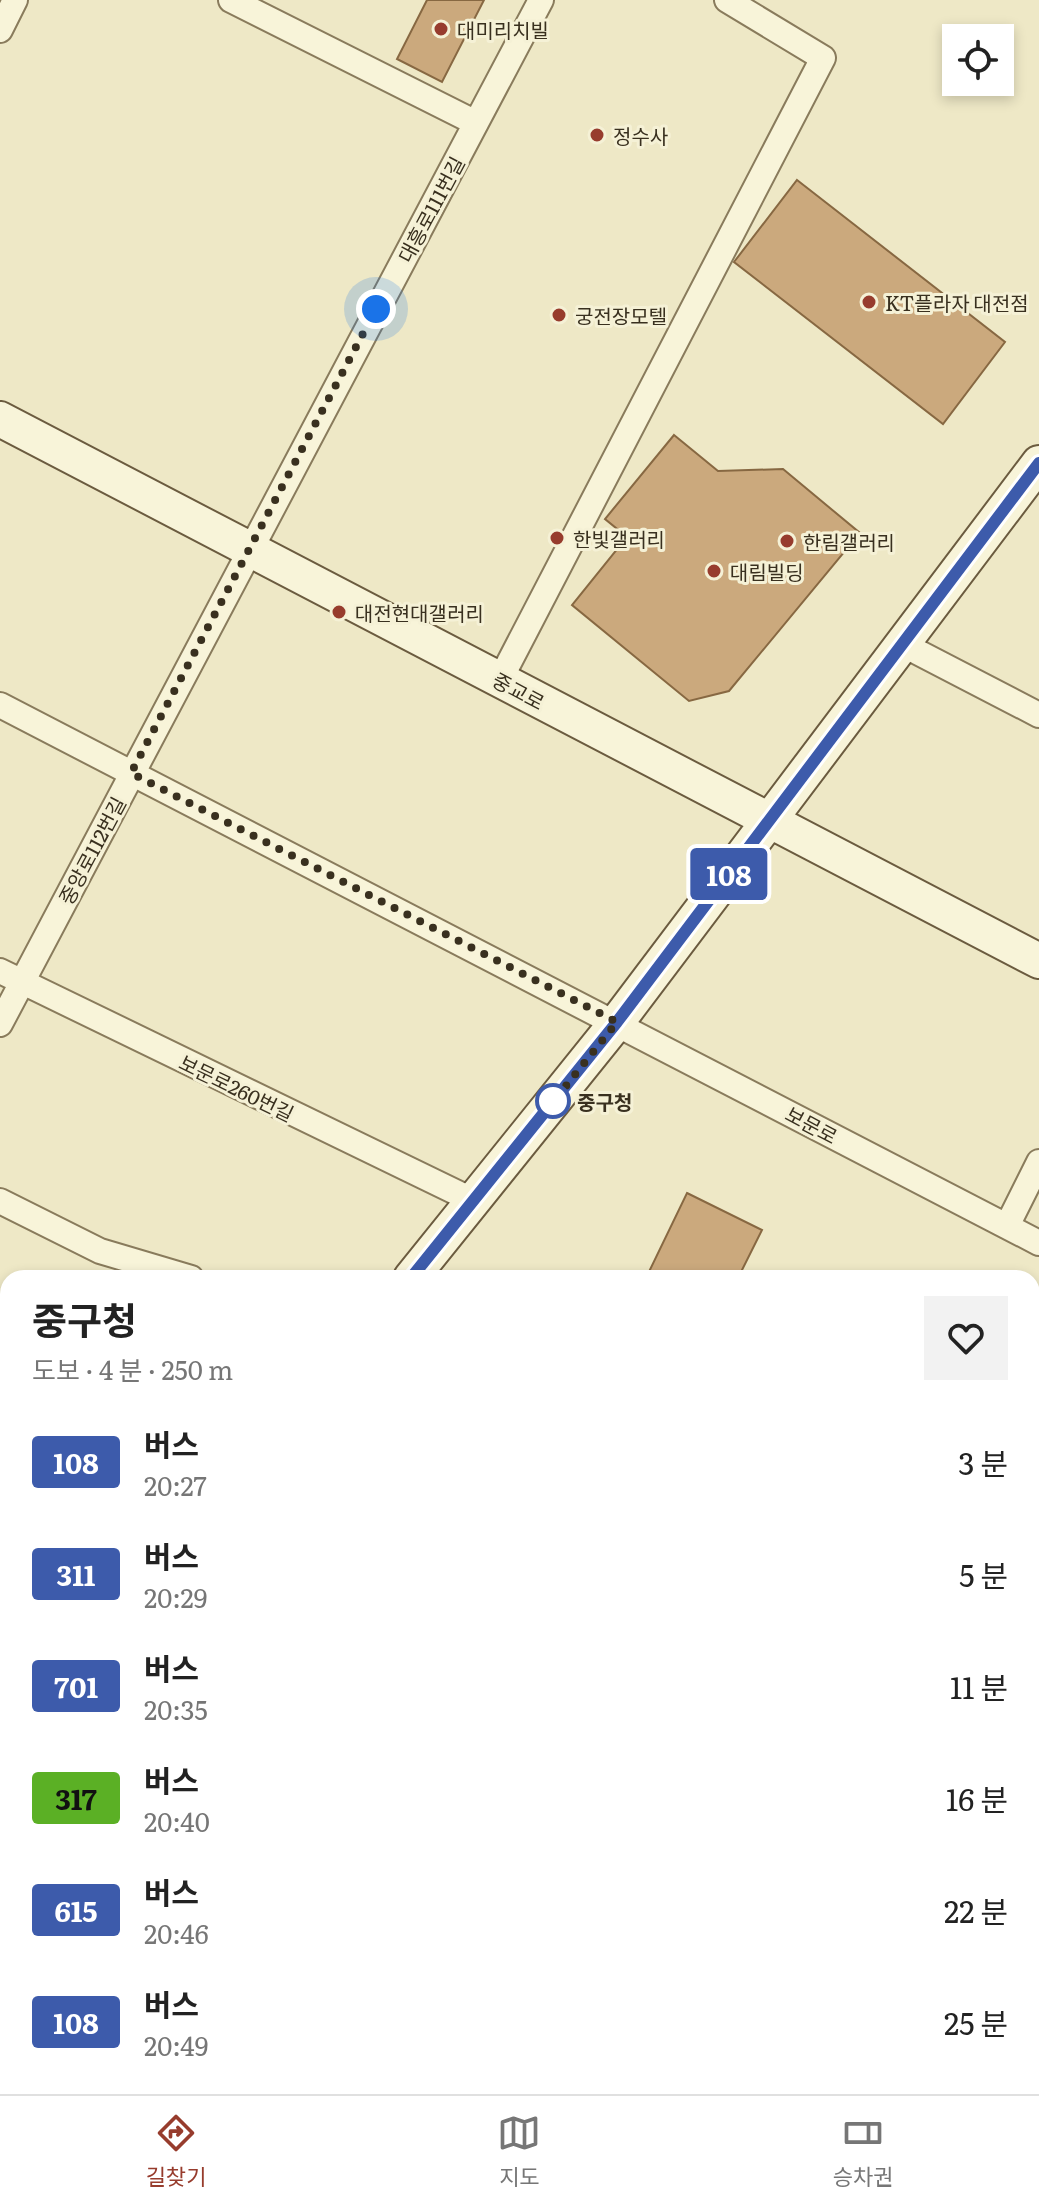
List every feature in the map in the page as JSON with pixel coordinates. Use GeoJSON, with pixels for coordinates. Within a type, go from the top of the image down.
{"type":"FeatureCollection","features":[{"type":"Feature","properties":{"kind":"main road","name":"중교로"},"geometry":{"type":"LineString","coordinates":[[0,419],[1039,961]]}},
{"type":"Feature","properties":{"kind":"main road"},"geometry":{"type":"LineString","coordinates":[[418,1270],[617,1022],[902,644],[1035,476]]}},
{"type":"Feature","properties":{"kind":"street"},"geometry":{"type":"LineString","coordinates":[[0,30],[15,0]]}},
{"type":"Feature","properties":{"kind":"street"},"geometry":{"type":"LineString","coordinates":[[231,0],[476,123]]}},
{"type":"Feature","properties":{"kind":"street","name":"대흥로111번길"},"geometry":{"type":"LineString","coordinates":[[248,549],[541,0]]}},
{"type":"Feature","properties":{"kind":"street"},"geometry":{"type":"LineString","coordinates":[[500,680],[823,58],[727,0]]}},
{"type":"Feature","properties":{"kind":"street","name":"중앙로112번길"},"geometry":{"type":"LineString","coordinates":[[0,1024],[11,977],[131,773],[248,549]]}},
{"type":"Feature","properties":{"kind":"street"},"geometry":{"type":"LineString","coordinates":[[902,644],[1039,715]]}},
{"type":"Feature","properties":{"kind":"street","name":"보문로"},"geometry":{"type":"LineString","coordinates":[[0,705],[1039,1243]]}},
{"type":"Feature","properties":{"kind":"street","name":"보문로260번길"},"geometry":{"type":"LineString","coordinates":[[11,977],[474,1201]]}},
{"type":"Feature","properties":{"kind":"street"},"geometry":{"type":"LineString","coordinates":[[1007,1226],[1039,1162]]}},
{"type":"Feature","properties":{"kind":"street"},"geometry":{"type":"LineString","coordinates":[[0,1201],[100,1251],[164,1270]]}},
{"type":"Feature","properties":{"kind":"building","name":"대미리치빌"},"geometry":{"type":"Polygon","coordinates":[[[427,0],[484,0],[442,82],[397,59],[427,0]]]}},
{"type":"Feature","properties":{"kind":"building","name":"KT플라자 대전점"},"geometry":{"type":"Polygon","coordinates":[[[797,180],[1005,342],[943,424],[734,262],[797,180]]]}},
{"type":"Feature","properties":{"kind":"building","name":"대림빌딩"},"geometry":{"type":"Polygon","coordinates":[[[674,435],[718,471],[783,469],[860,533],[729,691],[689,701],[572,605],[627,537],[605,519],[674,435]]]}},
{"type":"Feature","properties":{"kind":"building"},"geometry":{"type":"Polygon","coordinates":[[[687,1193],[762,1230],[742,1270],[650,1270],[687,1193]]]}},
{"type":"Feature","properties":{"kind":"bus line","name":"108"},"geometry":{"type":"LineString","coordinates":[[417,1270],[617,1022],[1039,463]]}},
{"type":"Feature","properties":{"kind":"place","name":"대미리치빌"},"geometry":{"type":"Point","coordinates":[441,29]}},
{"type":"Feature","properties":{"kind":"place","name":"정수사"},"geometry":{"type":"Point","coordinates":[597,135]}},
{"type":"Feature","properties":{"kind":"place","name":"KT플라자 대전점"},"geometry":{"type":"Point","coordinates":[869,302]}},
{"type":"Feature","properties":{"kind":"place","name":"궁전장모텔"},"geometry":{"type":"Point","coordinates":[559,315]}},
{"type":"Feature","properties":{"kind":"place","name":"한빛갤러리"},"geometry":{"type":"Point","coordinates":[557,538]}},
{"type":"Feature","properties":{"kind":"place","name":"한림갤러리"},"geometry":{"type":"Point","coordinates":[787,541]}},
{"type":"Feature","properties":{"kind":"place","name":"대림빌딩"},"geometry":{"type":"Point","coordinates":[714,571]}},
{"type":"Feature","properties":{"kind":"place","name":"대전현대갤러리"},"geometry":{"type":"Point","coordinates":[339,612]}},
{"type":"Feature","properties":{"kind":"place","name":"중구청"},"geometry":{"type":"Point","coordinates":[553,1101]}},
{"type":"Feature","properties":{"kind":"route"},"geometry":{"type":"LineString","coordinates":[[376,309],[131,773],[617,1022],[545,1112],[553,1101]]}}]}
